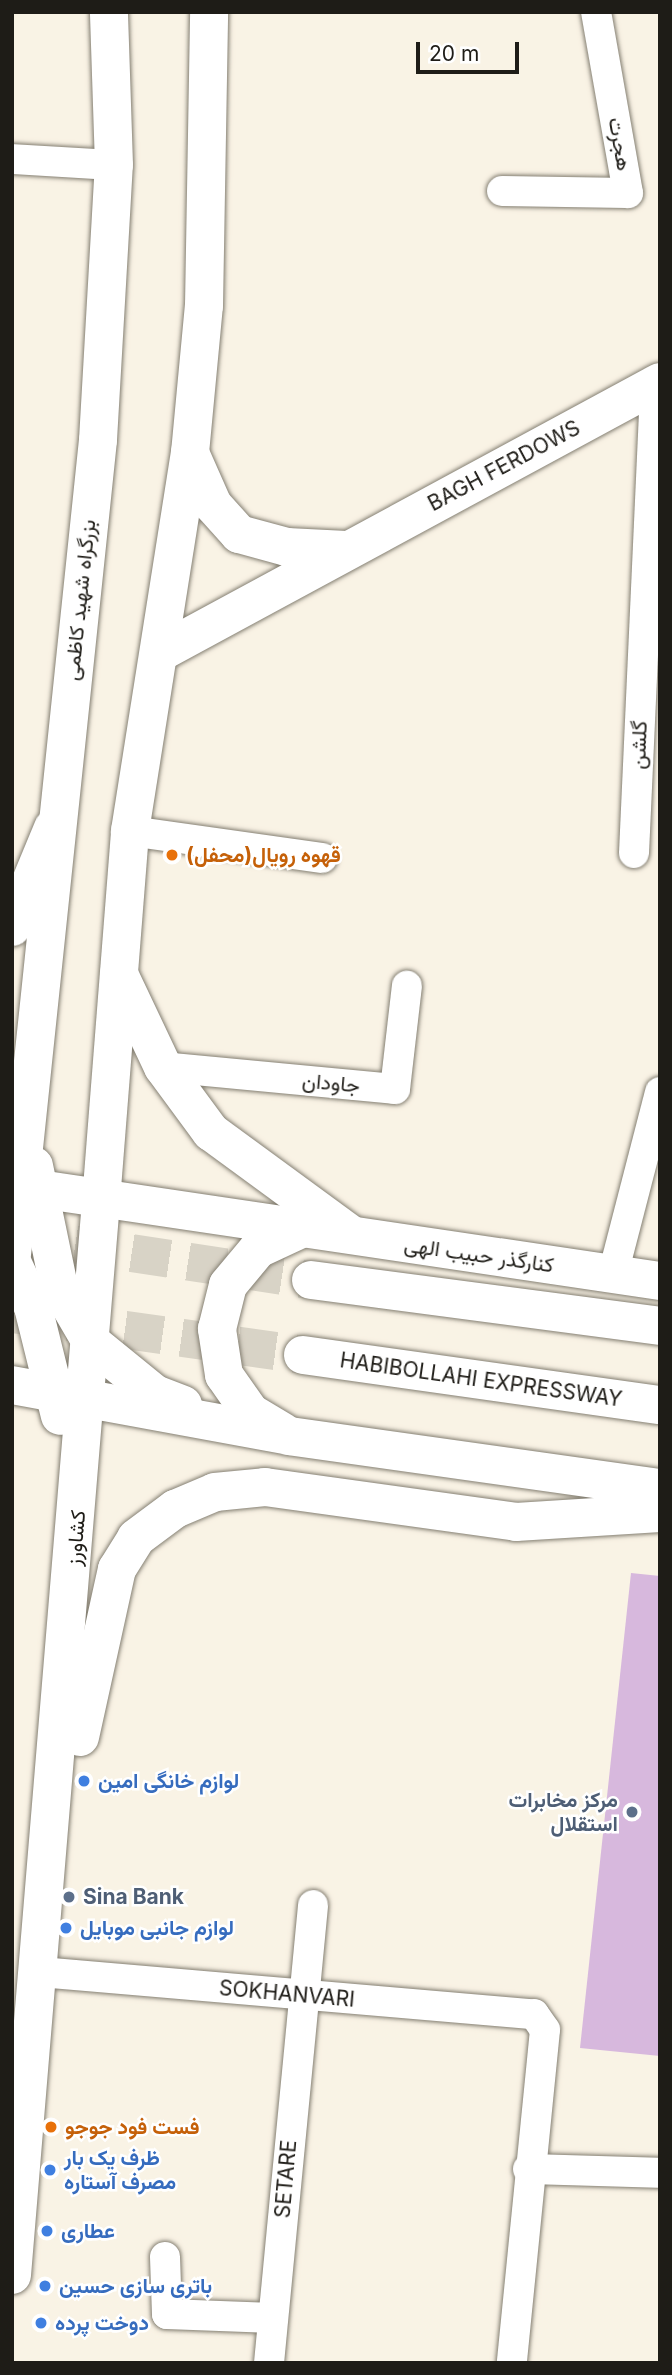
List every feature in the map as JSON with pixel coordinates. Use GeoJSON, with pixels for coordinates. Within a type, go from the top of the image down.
{"type":"FeatureCollection","features":[{"type":"Feature","properties":{"kind":"main road","name":"بزرگراه شهید کاظمی"},"geometry":{"type":"LineString","coordinates":[[12,1254],[23,1187],[33,1051],[56,820],[98,440],[114,165],[109,12]]}},
{"type":"Feature","properties":{"kind":"main road"},"geometry":{"type":"LineString","coordinates":[[209,12],[204,306],[190,453],[161,652],[130,831],[119,974],[163,1067],[211,1132],[357,1238]]}},
{"type":"Feature","properties":{"kind":"main road","name":"BAGH FERDOWS"},"geometry":{"type":"LineString","coordinates":[[161,652],[657,384]]}},
{"type":"Feature","properties":{"kind":"main road"},"geometry":{"type":"LineString","coordinates":[[190,453],[213,505],[239,534],[287,547],[348,550]]}},
{"type":"Feature","properties":{"kind":"main road"},"geometry":{"type":"LineString","coordinates":[[12,927],[56,820]]}},
{"type":"Feature","properties":{"kind":"main road","name":"کشاورز"},"geometry":{"type":"LineString","coordinates":[[49,1875],[71,1396],[90,1342],[119,974]]}},
{"type":"Feature","properties":{"kind":"main road"},"geometry":{"type":"LineString","coordinates":[[23,1187],[59,1287],[90,1342],[155,1394],[289,1436]]}},
{"type":"Feature","properties":{"kind":"main road","name":"کنارگذر حبیب الهی"},"geometry":{"type":"LineString","coordinates":[[23,1187],[102,1201],[660,1281]]}},
{"type":"Feature","properties":{"kind":"main road"},"geometry":{"type":"LineString","coordinates":[[289,1436],[250,1412],[230,1384],[217,1329],[228,1285],[258,1249],[299,1230]]}},
{"type":"Feature","properties":{"kind":"main road"},"geometry":{"type":"LineString","coordinates":[[12,1262],[71,1396]]}},
{"type":"Feature","properties":{"kind":"main road"},"geometry":{"type":"LineString","coordinates":[[311,1280],[660,1326]]}},
{"type":"Feature","properties":{"kind":"main road","name":"HABIBOLLAHI EXPRESSWAY"},"geometry":{"type":"LineString","coordinates":[[303,1356],[660,1405]]}},
{"type":"Feature","properties":{"kind":"main road"},"geometry":{"type":"LineString","coordinates":[[12,1385],[289,1436],[660,1488]]}},
{"type":"Feature","properties":{"kind":"main road"},"geometry":{"type":"LineString","coordinates":[[12,2275],[49,1875],[117,1569],[136,1538],[175,1509],[215,1492],[265,1487],[516,1522],[660,1513]]}},
{"type":"Feature","properties":{"kind":"street","name":"هجرت"},"geometry":{"type":"LineString","coordinates":[[502,191],[628,192],[596,12]]}},
{"type":"Feature","properties":{"kind":"street"},"geometry":{"type":"LineString","coordinates":[[12,159],[114,165]]}},
{"type":"Feature","properties":{"kind":"street","name":"گلشن"},"geometry":{"type":"LineString","coordinates":[[634,853],[648,804],[657,384]]}},
{"type":"Feature","properties":{"kind":"street"},"geometry":{"type":"LineString","coordinates":[[130,831],[322,858]]}},
{"type":"Feature","properties":{"kind":"street","name":"جاودان"},"geometry":{"type":"LineString","coordinates":[[163,1067],[395,1089],[407,986]]}},
{"type":"Feature","properties":{"kind":"street"},"geometry":{"type":"LineString","coordinates":[[613,1274],[660,1092]]}},
{"type":"Feature","properties":{"kind":"street","name":"SETARE"},"geometry":{"type":"LineString","coordinates":[[269,2363],[313,1905]]}},
{"type":"Feature","properties":{"kind":"street","name":"SOKHANVARI"},"geometry":{"type":"LineString","coordinates":[[40,1972],[534,2014],[545,2030],[528,2169]]}},
{"type":"Feature","properties":{"kind":"street"},"geometry":{"type":"LineString","coordinates":[[512,2363],[528,2169],[660,2173]]}},
{"type":"Feature","properties":{"kind":"street"},"geometry":{"type":"LineString","coordinates":[[165,2257],[167,2314],[273,2318]]}},
{"type":"Feature","properties":{"kind":"building","name":"مرکز مخابرات استقلال"},"geometry":{"type":"Polygon","coordinates":[[[631,1573],[660,1576],[660,2056],[580,2048],[631,1573]]]}},
{"type":"Feature","properties":{"kind":"tunnel"},"geometry":{"type":"LineString","coordinates":[[19,1236],[311,1280]]}},
{"type":"Feature","properties":{"kind":"tunnel"},"geometry":{"type":"LineString","coordinates":[[12,1314],[303,1355]]}},
{"type":"Feature","properties":{"kind":"place","name":"قهوه رویال(محفل)"},"geometry":{"type":"Point","coordinates":[172,855]}},
{"type":"Feature","properties":{"kind":"place","name":"لوازم خانگی امین"},"geometry":{"type":"Point","coordinates":[84,1781]}},
{"type":"Feature","properties":{"kind":"place","name":"مرکز مخابرات استقلال"},"geometry":{"type":"Point","coordinates":[632,1812]}},
{"type":"Feature","properties":{"kind":"place","name":"Sina Bank"},"geometry":{"type":"Point","coordinates":[69,1897]}},
{"type":"Feature","properties":{"kind":"place","name":"لوازم جانبی موبایل"},"geometry":{"type":"Point","coordinates":[66,1928]}},
{"type":"Feature","properties":{"kind":"place","name":"فست فود جوجو"},"geometry":{"type":"Point","coordinates":[51,2127]}},
{"type":"Feature","properties":{"kind":"place","name":"ظرف یک بار مصرف آستاره"},"geometry":{"type":"Point","coordinates":[50,2170]}},
{"type":"Feature","properties":{"kind":"place","name":"عطاری"},"geometry":{"type":"Point","coordinates":[47,2231]}},
{"type":"Feature","properties":{"kind":"place","name":"باتری سازی حسین"},"geometry":{"type":"Point","coordinates":[45,2286]}},
{"type":"Feature","properties":{"kind":"place","name":"دوخت پرده"},"geometry":{"type":"Point","coordinates":[41,2323]}}]}
